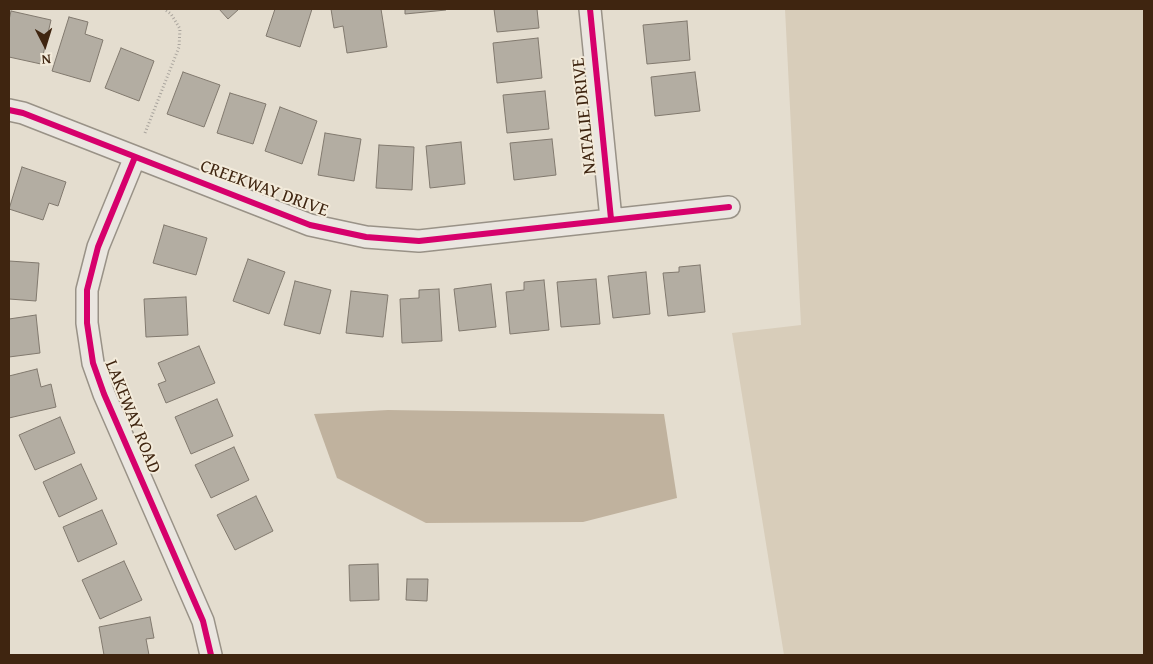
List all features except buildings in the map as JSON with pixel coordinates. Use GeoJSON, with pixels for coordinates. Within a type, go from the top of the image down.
{"type":"FeatureCollection","features":[{"type":"Feature","properties":{"kind":"street","name":"NATALIE DRIVE"},"geometry":{"type":"LineString","coordinates":[[590,9],[611,220]]}},
{"type":"Feature","properties":{"kind":"street","name":"CREEKWAY DRIVE"},"geometry":{"type":"LineString","coordinates":[[9,110],[23,113],[310,225],[366,237],[419,241],[729,207]]}},
{"type":"Feature","properties":{"kind":"street","name":"LAKEWAY ROAD"},"geometry":{"type":"LineString","coordinates":[[135,157],[98,246],[87,290],[87,323],[93,363],[104,394],[203,621],[211,655]]}},
{"type":"Feature","properties":{"kind":"path"},"geometry":{"type":"LineString","coordinates":[[145,132],[179,47],[180,29],[171,14],[164,9]]}},
{"type":"Feature","properties":{"kind":"shaded area"},"geometry":{"type":"Polygon","coordinates":[[[785,9],[1144,9],[1144,655],[784,655],[732,333],[801,325],[785,9]]]}},
{"type":"Feature","properties":{"kind":"shaded area"},"geometry":{"type":"Polygon","coordinates":[[[388,410],[664,414],[677,498],[583,522],[426,523],[337,478],[314,414],[388,410]]]}},
{"type":"Feature","properties":{"kind":"cycle path"},"geometry":{"type":"LineString","coordinates":[[590,9],[611,219]]}},
{"type":"Feature","properties":{"kind":"cycle path"},"geometry":{"type":"LineString","coordinates":[[9,110],[23,113],[310,225],[366,237],[419,241],[729,207]]}},
{"type":"Feature","properties":{"kind":"cycle path"},"geometry":{"type":"LineString","coordinates":[[135,157],[98,247],[87,290],[87,323],[93,363],[104,394],[203,621],[211,655]]}}]}
